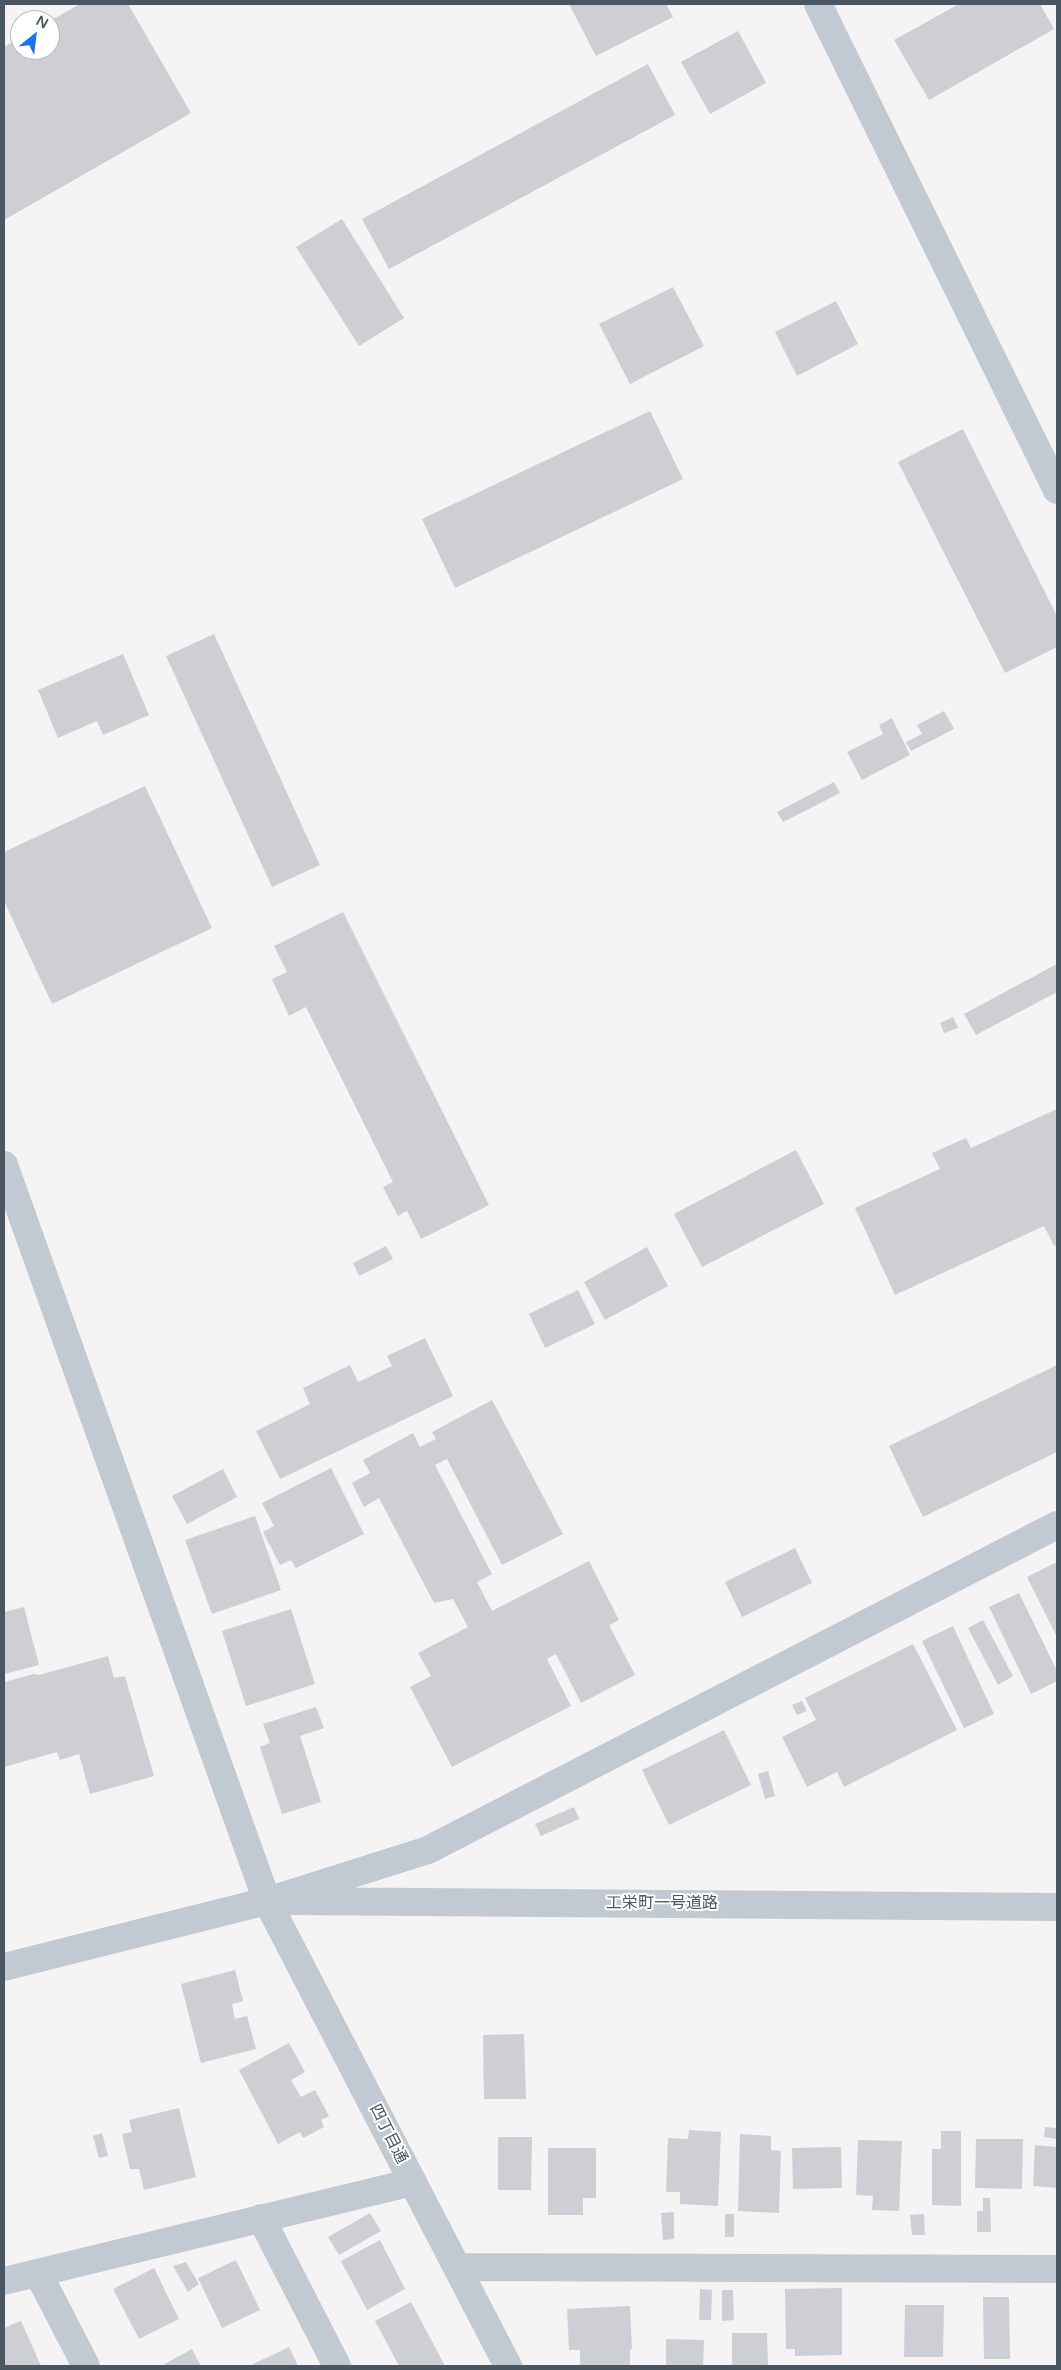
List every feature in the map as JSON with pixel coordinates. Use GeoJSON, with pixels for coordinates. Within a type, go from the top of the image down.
{"type":"FeatureCollection","features":[{"type":"Feature","properties":{"kind":"street"},"geometry":{"type":"LineString","coordinates":[[818,4],[1057,490]]}},
{"type":"Feature","properties":{"kind":"street","name":"四丁目通"},"geometry":{"type":"LineString","coordinates":[[4,1165],[267,1901],[508,2366]]}},
{"type":"Feature","properties":{"kind":"street"},"geometry":{"type":"LineString","coordinates":[[4,1968],[267,1901],[428,1850],[1057,1525]]}},
{"type":"Feature","properties":{"kind":"street","name":"工栄町一号道路"},"geometry":{"type":"LineString","coordinates":[[267,1901],[1057,1907]]}},
{"type":"Feature","properties":{"kind":"street"},"geometry":{"type":"LineString","coordinates":[[4,2281],[412,2182]]}},
{"type":"Feature","properties":{"kind":"street"},"geometry":{"type":"LineString","coordinates":[[261,2218],[337,2366]]}},
{"type":"Feature","properties":{"kind":"street"},"geometry":{"type":"LineString","coordinates":[[457,2267],[1057,2268]]}},
{"type":"Feature","properties":{"kind":"street"},"geometry":{"type":"LineString","coordinates":[[38,2273],[86,2366]]}},
{"type":"Feature","properties":{"kind":"building"},"geometry":{"type":"Polygon","coordinates":[[[80,4],[128,4],[191,113],[4,220],[4,47],[10,44],[10,60],[60,60],[60,15],[80,4]]]}},
{"type":"Feature","properties":{"kind":"building"},"geometry":{"type":"Polygon","coordinates":[[[569,4],[666,4],[673,17],[596,56],[569,4]]]}},
{"type":"Feature","properties":{"kind":"building"},"geometry":{"type":"Polygon","coordinates":[[[959,4],[1040,4],[1054,29],[929,100],[894,40],[959,4]]]}},
{"type":"Feature","properties":{"kind":"building"},"geometry":{"type":"Polygon","coordinates":[[[738,31],[766,83],[710,114],[681,62],[738,31]]]}},
{"type":"Feature","properties":{"kind":"building"},"geometry":{"type":"Polygon","coordinates":[[[648,64],[675,115],[389,269],[362,219],[648,64]]]}},
{"type":"Feature","properties":{"kind":"building"},"geometry":{"type":"Polygon","coordinates":[[[342,219],[404,318],[359,346],[296,247],[342,219]]]}},
{"type":"Feature","properties":{"kind":"building"},"geometry":{"type":"Polygon","coordinates":[[[673,287],[704,346],[630,384],[599,324],[673,287]]]}},
{"type":"Feature","properties":{"kind":"building"},"geometry":{"type":"Polygon","coordinates":[[[836,301],[858,344],[797,376],[775,332],[836,301]]]}},
{"type":"Feature","properties":{"kind":"building"},"geometry":{"type":"Polygon","coordinates":[[[650,411],[683,479],[455,588],[422,519],[650,411]]]}},
{"type":"Feature","properties":{"kind":"building"},"geometry":{"type":"Polygon","coordinates":[[[963,429],[1057,616],[1057,647],[1005,673],[898,462],[963,429]]]}},
{"type":"Feature","properties":{"kind":"building"},"geometry":{"type":"Polygon","coordinates":[[[214,634],[320,865],[272,887],[166,656],[214,634]]]}},
{"type":"Feature","properties":{"kind":"building"},"geometry":{"type":"Polygon","coordinates":[[[123,654],[149,715],[103,735],[97,721],[58,738],[38,690],[123,654]]]}},
{"type":"Feature","properties":{"kind":"building"},"geometry":{"type":"Polygon","coordinates":[[[944,711],[954,729],[911,751],[906,742],[922,734],[917,725],[944,711]]]}},
{"type":"Feature","properties":{"kind":"building"},"geometry":{"type":"Polygon","coordinates":[[[892,718],[910,755],[862,780],[847,752],[883,734],[879,725],[892,718]]]}},
{"type":"Feature","properties":{"kind":"building"},"geometry":{"type":"Polygon","coordinates":[[[834,782],[840,793],[783,822],[777,812],[834,782]]]}},
{"type":"Feature","properties":{"kind":"building"},"geometry":{"type":"Polygon","coordinates":[[[145,786],[212,928],[52,1004],[4,901],[4,852],[145,786]]]}},
{"type":"Feature","properties":{"kind":"building"},"geometry":{"type":"Polygon","coordinates":[[[343,912],[489,1205],[421,1239],[407,1211],[398,1216],[383,1187],[393,1182],[306,1007],[289,1016],[272,979],[287,972],[274,946],[343,912]]]}},
{"type":"Feature","properties":{"kind":"building"},"geometry":{"type":"Polygon","coordinates":[[[1057,964],[1057,992],[976,1035],[964,1014],[1057,964]]]}},
{"type":"Feature","properties":{"kind":"building"},"geometry":{"type":"Polygon","coordinates":[[[953,1017],[958,1028],[944,1033],[940,1023],[953,1017]]]}},
{"type":"Feature","properties":{"kind":"building"},"geometry":{"type":"Polygon","coordinates":[[[1057,1109],[1057,1244],[1054,1246],[1044,1226],[895,1295],[855,1208],[940,1169],[932,1153],[966,1138],[971,1148],[1057,1109]]]}},
{"type":"Feature","properties":{"kind":"building"},"geometry":{"type":"Polygon","coordinates":[[[796,1150],[824,1204],[702,1267],[674,1214],[796,1150]]]}},
{"type":"Feature","properties":{"kind":"building"},"geometry":{"type":"Polygon","coordinates":[[[386,1246],[393,1259],[359,1276],[353,1263],[386,1246]]]}},
{"type":"Feature","properties":{"kind":"building"},"geometry":{"type":"Polygon","coordinates":[[[647,1247],[668,1286],[605,1320],[584,1282],[647,1247]]]}},
{"type":"Feature","properties":{"kind":"building"},"geometry":{"type":"Polygon","coordinates":[[[578,1290],[595,1324],[545,1348],[529,1314],[578,1290]]]}},
{"type":"Feature","properties":{"kind":"building"},"geometry":{"type":"Polygon","coordinates":[[[425,1338],[453,1396],[280,1479],[256,1431],[310,1404],[303,1388],[350,1365],[358,1382],[392,1366],[387,1356],[425,1338]]]}},
{"type":"Feature","properties":{"kind":"building"},"geometry":{"type":"Polygon","coordinates":[[[1057,1365],[1057,1452],[923,1517],[889,1446],[1057,1365]]]}},
{"type":"Feature","properties":{"kind":"building"},"geometry":{"type":"Polygon","coordinates":[[[492,1400],[563,1534],[502,1565],[447,1459],[435,1465],[492,1574],[477,1582],[492,1611],[589,1561],[619,1620],[609,1625],[635,1675],[581,1703],[556,1654],[547,1659],[571,1706],[452,1767],[410,1687],[431,1676],[418,1653],[468,1627],[453,1599],[434,1603],[379,1498],[364,1507],[352,1483],[370,1473],[363,1460],[413,1433],[420,1447],[436,1439],[432,1432],[492,1400]]]}},
{"type":"Feature","properties":{"kind":"building"},"geometry":{"type":"Polygon","coordinates":[[[331,1468],[364,1534],[296,1568],[291,1560],[280,1565],[263,1532],[274,1526],[262,1503],[331,1468]]]}},
{"type":"Feature","properties":{"kind":"building"},"geometry":{"type":"Polygon","coordinates":[[[223,1469],[237,1497],[187,1524],[172,1496],[223,1469]]]}},
{"type":"Feature","properties":{"kind":"building"},"geometry":{"type":"Polygon","coordinates":[[[255,1516],[281,1590],[212,1614],[185,1540],[255,1516]]]}},
{"type":"Feature","properties":{"kind":"building"},"geometry":{"type":"Polygon","coordinates":[[[795,1548],[812,1583],[742,1617],[725,1582],[795,1548]]]}},
{"type":"Feature","properties":{"kind":"building"},"geometry":{"type":"Polygon","coordinates":[[[1057,1562],[1057,1637],[1027,1577],[1057,1562]]]}},
{"type":"Feature","properties":{"kind":"building"},"geometry":{"type":"Polygon","coordinates":[[[1019,1593],[1057,1671],[1057,1681],[1031,1694],[989,1607],[1019,1593]]]}},
{"type":"Feature","properties":{"kind":"building"},"geometry":{"type":"Polygon","coordinates":[[[24,1607],[39,1665],[4,1674],[4,1612],[24,1607]]]}},
{"type":"Feature","properties":{"kind":"building"},"geometry":{"type":"Polygon","coordinates":[[[291,1609],[315,1684],[246,1706],[222,1631],[291,1609]]]}},
{"type":"Feature","properties":{"kind":"building"},"geometry":{"type":"Polygon","coordinates":[[[983,1620],[1013,1676],[998,1685],[968,1628],[983,1620]]]}},
{"type":"Feature","properties":{"kind":"building"},"geometry":{"type":"Polygon","coordinates":[[[953,1626],[994,1714],[964,1728],[922,1641],[953,1626]]]}},
{"type":"Feature","properties":{"kind":"building"},"geometry":{"type":"Polygon","coordinates":[[[913,1644],[957,1730],[844,1787],[837,1772],[807,1787],[782,1737],[816,1720],[805,1698],[913,1644]]]}},
{"type":"Feature","properties":{"kind":"building"},"geometry":{"type":"Polygon","coordinates":[[[108,1656],[114,1678],[125,1676],[154,1776],[90,1794],[79,1754],[60,1760],[57,1752],[4,1767],[4,1682],[34,1674],[39,1675],[108,1656]]]}},
{"type":"Feature","properties":{"kind":"building"},"geometry":{"type":"Polygon","coordinates":[[[802,1701],[807,1711],[797,1715],[792,1705],[802,1701]]]}},
{"type":"Feature","properties":{"kind":"building"},"geometry":{"type":"Polygon","coordinates":[[[316,1707],[324,1728],[300,1736],[321,1802],[282,1814],[260,1747],[270,1743],[263,1724],[316,1707]]]}},
{"type":"Feature","properties":{"kind":"building"},"geometry":{"type":"Polygon","coordinates":[[[724,1730],[751,1785],[669,1825],[642,1770],[724,1730]]]}},
{"type":"Feature","properties":{"kind":"building"},"geometry":{"type":"Polygon","coordinates":[[[768,1771],[775,1796],[765,1799],[758,1774],[768,1771]]]}},
{"type":"Feature","properties":{"kind":"building"},"geometry":{"type":"Polygon","coordinates":[[[574,1807],[579,1819],[541,1836],[535,1824],[574,1807]]]}},
{"type":"Feature","properties":{"kind":"building"},"geometry":{"type":"Polygon","coordinates":[[[235,1970],[243,2001],[232,2004],[235,2019],[247,2016],[256,2049],[201,2063],[181,1984],[235,1970]]]}},
{"type":"Feature","properties":{"kind":"building"},"geometry":{"type":"Polygon","coordinates":[[[524,2034],[526,2099],[484,2099],[483,2035],[524,2034]]]}},
{"type":"Feature","properties":{"kind":"building"},"geometry":{"type":"Polygon","coordinates":[[[289,2043],[305,2072],[291,2080],[301,2097],[315,2090],[329,2116],[321,2120],[324,2127],[303,2138],[300,2132],[278,2144],[239,2070],[289,2043]]]}},
{"type":"Feature","properties":{"kind":"building"},"geometry":{"type":"Polygon","coordinates":[[[179,2108],[196,2177],[144,2190],[139,2169],[130,2169],[122,2134],[132,2132],[129,2120],[179,2108]]]}},
{"type":"Feature","properties":{"kind":"building"},"geometry":{"type":"Polygon","coordinates":[[[1045,2127],[1057,2128],[1057,2139],[1044,2137],[1045,2127]]]}},
{"type":"Feature","properties":{"kind":"building"},"geometry":{"type":"Polygon","coordinates":[[[689,2130],[721,2132],[718,2206],[680,2204],[680,2192],[666,2192],[668,2138],[688,2139],[689,2130]]]}},
{"type":"Feature","properties":{"kind":"building"},"geometry":{"type":"Polygon","coordinates":[[[941,2131],[961,2131],[961,2206],[932,2205],[932,2149],[941,2149],[941,2131]]]}},
{"type":"Feature","properties":{"kind":"building"},"geometry":{"type":"Polygon","coordinates":[[[102,2133],[108,2156],[99,2158],[93,2136],[102,2133]]]}},
{"type":"Feature","properties":{"kind":"building"},"geometry":{"type":"Polygon","coordinates":[[[740,2134],[771,2136],[771,2150],[781,2151],[779,2213],[738,2211],[740,2134]]]}},
{"type":"Feature","properties":{"kind":"building"},"geometry":{"type":"Polygon","coordinates":[[[498,2137],[532,2137],[531,2190],[498,2190],[498,2137]]]}},
{"type":"Feature","properties":{"kind":"building"},"geometry":{"type":"Polygon","coordinates":[[[976,2139],[1023,2139],[1022,2189],[975,2188],[976,2139]]]}},
{"type":"Feature","properties":{"kind":"building"},"geometry":{"type":"Polygon","coordinates":[[[858,2140],[902,2141],[899,2211],[872,2210],[873,2196],[856,2195],[858,2140]]]}},
{"type":"Feature","properties":{"kind":"building"},"geometry":{"type":"Polygon","coordinates":[[[1035,2145],[1057,2147],[1057,2188],[1033,2186],[1035,2145]]]}},
{"type":"Feature","properties":{"kind":"building"},"geometry":{"type":"Polygon","coordinates":[[[841,2147],[842,2188],[793,2189],[792,2148],[841,2147]]]}},
{"type":"Feature","properties":{"kind":"building"},"geometry":{"type":"Polygon","coordinates":[[[548,2148],[596,2148],[596,2198],[583,2198],[583,2215],[548,2215],[548,2148]]]}},
{"type":"Feature","properties":{"kind":"building"},"geometry":{"type":"Polygon","coordinates":[[[983,2198],[990,2198],[991,2232],[977,2232],[977,2211],[983,2211],[983,2198]]]}},
{"type":"Feature","properties":{"kind":"building"},"geometry":{"type":"Polygon","coordinates":[[[674,2212],[674,2239],[663,2240],[661,2213],[674,2212]]]}},
{"type":"Feature","properties":{"kind":"building"},"geometry":{"type":"Polygon","coordinates":[[[370,2213],[381,2231],[339,2255],[328,2237],[370,2213]]]}},
{"type":"Feature","properties":{"kind":"building"},"geometry":{"type":"Polygon","coordinates":[[[725,2214],[734,2214],[734,2237],[725,2237],[725,2214]]]}},
{"type":"Feature","properties":{"kind":"building"},"geometry":{"type":"Polygon","coordinates":[[[924,2214],[925,2235],[912,2235],[910,2215],[924,2214]]]}},
{"type":"Feature","properties":{"kind":"building"},"geometry":{"type":"Polygon","coordinates":[[[380,2240],[405,2289],[367,2310],[341,2261],[380,2240]]]}},
{"type":"Feature","properties":{"kind":"building"},"geometry":{"type":"Polygon","coordinates":[[[236,2260],[260,2310],[222,2328],[198,2278],[236,2260]]]}},
{"type":"Feature","properties":{"kind":"building"},"geometry":{"type":"Polygon","coordinates":[[[186,2262],[199,2284],[188,2292],[173,2266],[186,2262]]]}},
{"type":"Feature","properties":{"kind":"building"},"geometry":{"type":"Polygon","coordinates":[[[154,2268],[179,2319],[139,2339],[113,2289],[154,2268]]]}},
{"type":"Feature","properties":{"kind":"building"},"geometry":{"type":"Polygon","coordinates":[[[842,2288],[842,2355],[795,2356],[795,2349],[786,2349],[785,2289],[842,2288]]]}},
{"type":"Feature","properties":{"kind":"building"},"geometry":{"type":"Polygon","coordinates":[[[700,2289],[712,2290],[711,2320],[699,2320],[700,2289]]]}},
{"type":"Feature","properties":{"kind":"building"},"geometry":{"type":"Polygon","coordinates":[[[722,2290],[733,2290],[734,2320],[722,2321],[722,2290]]]}},
{"type":"Feature","properties":{"kind":"building"},"geometry":{"type":"Polygon","coordinates":[[[983,2297],[1009,2297],[1010,2359],[984,2359],[983,2297]]]}},
{"type":"Feature","properties":{"kind":"building"},"geometry":{"type":"Polygon","coordinates":[[[411,2302],[445,2366],[399,2366],[375,2321],[411,2302]]]}},
{"type":"Feature","properties":{"kind":"building"},"geometry":{"type":"Polygon","coordinates":[[[905,2305],[944,2305],[943,2357],[904,2357],[905,2305]]]}},
{"type":"Feature","properties":{"kind":"building"},"geometry":{"type":"Polygon","coordinates":[[[630,2306],[632,2349],[630,2349],[630,2366],[580,2366],[580,2350],[569,2350],[567,2309],[630,2306]]]}},
{"type":"Feature","properties":{"kind":"building"},"geometry":{"type":"Polygon","coordinates":[[[21,2321],[41,2366],[5,2366],[4,2328],[21,2321]]]}},
{"type":"Feature","properties":{"kind":"building"},"geometry":{"type":"Polygon","coordinates":[[[732,2333],[767,2333],[768,2366],[732,2366],[732,2333]]]}},
{"type":"Feature","properties":{"kind":"building"},"geometry":{"type":"Polygon","coordinates":[[[666,2339],[704,2340],[703,2366],[666,2366],[666,2339]]]}},
{"type":"Feature","properties":{"kind":"building"},"geometry":{"type":"Polygon","coordinates":[[[289,2347],[298,2366],[249,2366],[289,2347]]]}},
{"type":"Feature","properties":{"kind":"building"},"geometry":{"type":"Polygon","coordinates":[[[192,2349],[201,2366],[161,2366],[192,2349]]]}}]}
